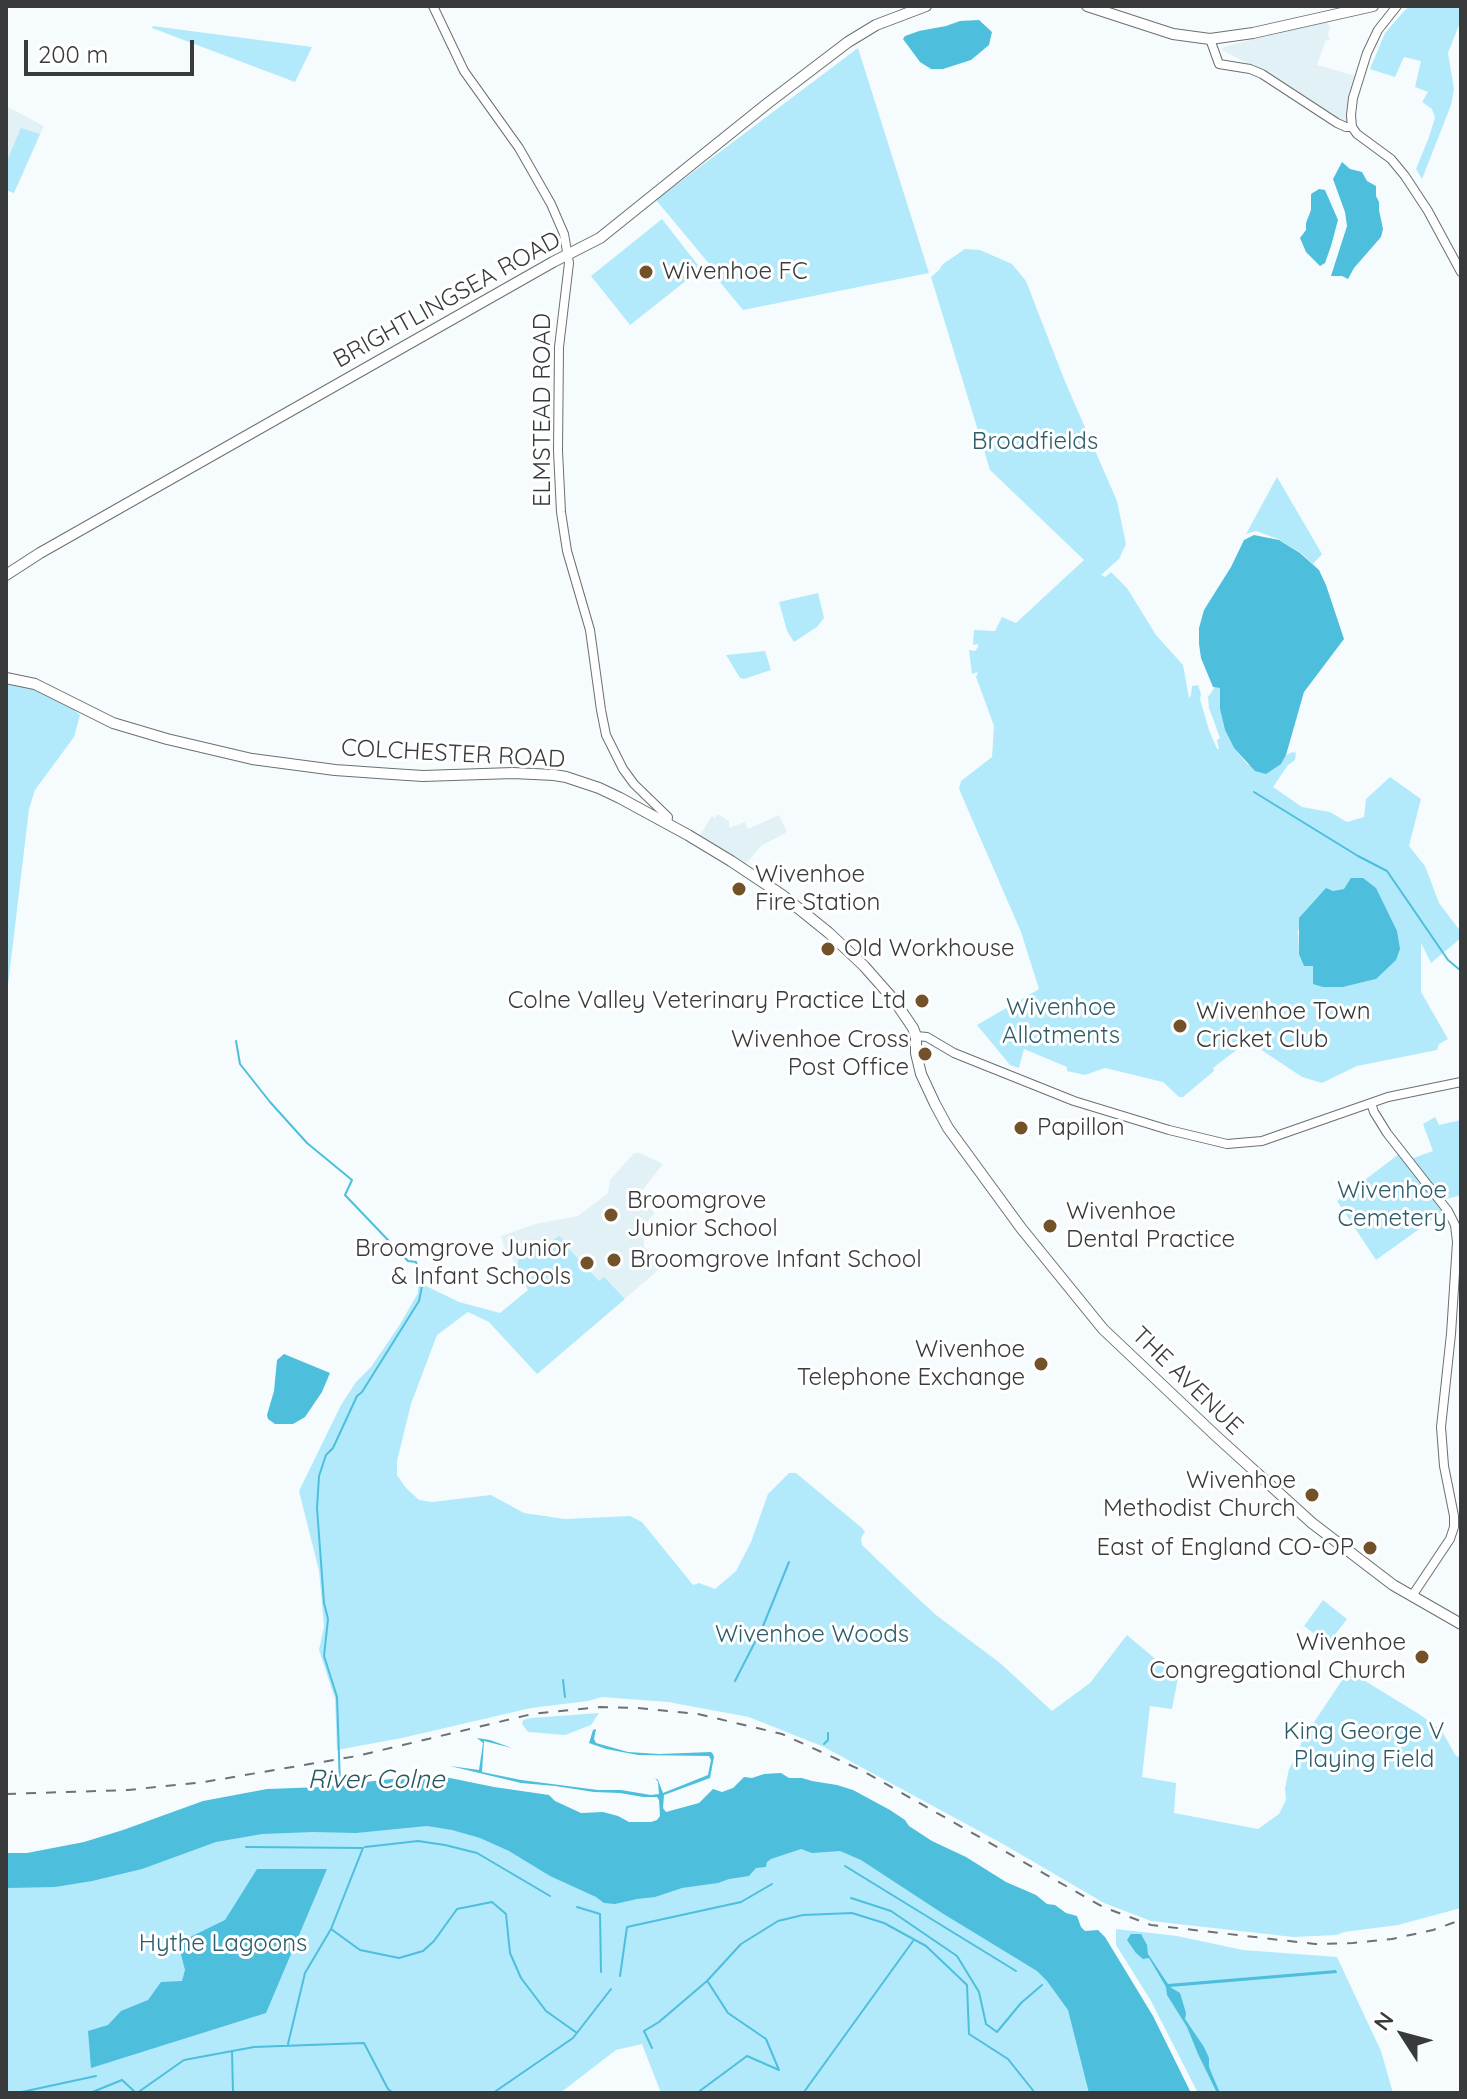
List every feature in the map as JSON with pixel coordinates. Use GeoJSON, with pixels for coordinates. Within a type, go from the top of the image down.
{"type":"FeatureCollection","features":[{"type":"Feature","properties":{"kind":"main road","name":"BRIGHTLINGSEA ROAD"},"geometry":{"type":"LineString","coordinates":[[6,575],[609,231],[858,35],[882,22],[926,6]]}},
{"type":"Feature","properties":{"kind":"main road"},"geometry":{"type":"LineString","coordinates":[[1087,6],[1173,34],[1210,39],[1253,33],[1373,6]]}},
{"type":"Feature","properties":{"kind":"main road","name":"COLCHESTER ROAD"},"geometry":{"type":"LineString","coordinates":[[6,678],[35,684],[113,723],[240,756],[335,770],[423,776],[554,775],[599,788],[731,861],[782,895],[864,966],[894,1000],[916,1036]]}},
{"type":"Feature","properties":{"kind":"main road","name":"THE AVENUE"},"geometry":{"type":"LineString","coordinates":[[916,1036],[917,1060],[940,1115],[1061,1279],[1103,1329],[1298,1511],[1377,1574],[1461,1624]]}},
{"type":"Feature","properties":{"kind":"street","name":"ELMSTEAD ROAD"},"geometry":{"type":"LineString","coordinates":[[433,6],[464,71],[519,148],[564,234],[568,278],[559,347],[559,475],[567,551],[590,630],[606,735],[623,769],[668,817],[667,824]]}},
{"type":"Feature","properties":{"kind":"street"},"geometry":{"type":"LineString","coordinates":[[1397,6],[1378,30],[1367,53],[1353,98],[1352,127],[1388,156],[1405,176],[1461,272]]}},
{"type":"Feature","properties":{"kind":"street"},"geometry":{"type":"LineString","coordinates":[[1210,39],[1219,64],[1257,71],[1337,123],[1352,127]]}},
{"type":"Feature","properties":{"kind":"street"},"geometry":{"type":"LineString","coordinates":[[916,1036],[927,1037],[954,1053],[1074,1101],[1169,1130],[1216,1142],[1239,1144],[1262,1141],[1407,1092],[1461,1082]]}},
{"type":"Feature","properties":{"kind":"street"},"geometry":{"type":"LineString","coordinates":[[1371,1103],[1387,1133],[1448,1211],[1457,1232],[1457,1264],[1441,1427],[1454,1527],[1443,1551],[1412,1596]]}},
{"type":"Feature","properties":{"kind":"shaded area"},"geometry":{"type":"Polygon","coordinates":[[[1327,22],[1330,38],[1326,40],[1317,65],[1356,76],[1348,121],[1344,123],[1276,77],[1221,50],[1226,46],[1327,22]]]}},
{"type":"Feature","properties":{"kind":"shaded area"},"geometry":{"type":"Polygon","coordinates":[[[6,106],[44,126],[14,193],[6,190],[6,106]]]}},
{"type":"Feature","properties":{"kind":"shaded area"},"geometry":{"type":"Polygon","coordinates":[[[718,814],[729,821],[729,828],[745,822],[748,829],[779,815],[787,832],[761,846],[744,866],[698,838],[712,816],[715,818],[718,814]]]}},
{"type":"Feature","properties":{"kind":"shaded area","name":"Broomgrove Junior & Infant Schools"},"geometry":{"type":"Polygon","coordinates":[[[634,1153],[663,1164],[637,1197],[655,1213],[644,1230],[644,1247],[663,1266],[537,1374],[489,1322],[528,1290],[501,1236],[535,1224],[578,1216],[608,1193],[610,1180],[634,1153]]]}},
{"type":"Feature","properties":{"kind":"green space"},"geometry":{"type":"Polygon","coordinates":[[[1411,6],[1461,6],[1461,20],[1448,53],[1454,89],[1451,105],[1422,179],[1416,169],[1435,118],[1432,109],[1422,102],[1428,92],[1415,87],[1421,61],[1404,57],[1395,77],[1370,69],[1385,33],[1411,6]]]}},
{"type":"Feature","properties":{"kind":"green space"},"geometry":{"type":"Polygon","coordinates":[[[153,26],[312,47],[295,82],[153,26]]]}},
{"type":"Feature","properties":{"kind":"green space"},"geometry":{"type":"Polygon","coordinates":[[[858,48],[929,273],[743,310],[656,200],[858,48]]]}},
{"type":"Feature","properties":{"kind":"green space"},"geometry":{"type":"Polygon","coordinates":[[[21,128],[40,134],[14,193],[6,190],[6,163],[21,128]]]}},
{"type":"Feature","properties":{"kind":"green space","name":"Wivenhoe FC"},"geometry":{"type":"Polygon","coordinates":[[[662,219],[701,269],[630,325],[591,276],[662,219]]]}},
{"type":"Feature","properties":{"kind":"green space"},"geometry":{"type":"Polygon","coordinates":[[[965,249],[980,250],[1012,264],[1026,281],[1117,501],[1126,544],[1119,559],[1101,575],[1105,577],[1111,572],[1127,588],[1156,635],[1183,665],[1189,698],[1192,686],[1198,685],[1217,749],[1220,738],[1208,697],[1215,687],[1220,688],[1220,709],[1225,730],[1248,765],[1280,764],[1286,755],[1296,753],[1295,760],[1273,787],[1302,807],[1330,812],[1347,822],[1364,817],[1366,799],[1390,777],[1421,799],[1409,846],[1425,866],[1439,903],[1461,932],[1461,938],[1431,963],[1421,943],[1421,992],[1448,1039],[1439,1044],[1437,1050],[1357,1066],[1322,1083],[1302,1077],[1248,1041],[1183,1097],[1179,1097],[1163,1082],[1105,1068],[1085,1075],[1067,1071],[1067,1067],[1024,1049],[1019,1068],[1010,1065],[977,1025],[1039,989],[1021,932],[959,789],[961,781],[992,757],[994,726],[976,677],[978,672],[972,674],[969,650],[975,651],[978,647],[978,644],[973,645],[974,630],[995,631],[1002,617],[1016,623],[1084,560],[990,470],[931,277],[943,264],[965,249]],[[1345,889],[1333,891],[1298,930],[1299,954],[1313,966],[1314,977],[1323,987],[1343,987],[1376,979],[1345,889]]]}},
{"type":"Feature","properties":{"kind":"green space"},"geometry":{"type":"Polygon","coordinates":[[[1277,477],[1322,554],[1313,564],[1278,539],[1256,531],[1246,534],[1277,477]]]}},
{"type":"Feature","properties":{"kind":"green space"},"geometry":{"type":"Polygon","coordinates":[[[818,593],[824,618],[817,627],[794,642],[787,631],[779,602],[818,593]]]}},
{"type":"Feature","properties":{"kind":"green space"},"geometry":{"type":"Polygon","coordinates":[[[765,651],[771,670],[744,679],[740,678],[726,655],[765,651]]]}},
{"type":"Feature","properties":{"kind":"green space"},"geometry":{"type":"Polygon","coordinates":[[[6,683],[41,689],[65,702],[80,715],[74,737],[35,790],[29,809],[6,1002],[6,683]]]}},
{"type":"Feature","properties":{"kind":"green space"},"geometry":{"type":"Polygon","coordinates":[[[1435,1117],[1439,1125],[1461,1120],[1461,1195],[1443,1200],[1411,1159],[1433,1151],[1423,1124],[1435,1117]]]}},
{"type":"Feature","properties":{"kind":"green space","name":"Wivenhoe Cemetery"},"geometry":{"type":"Polygon","coordinates":[[[1399,1154],[1443,1212],[1376,1260],[1337,1201],[1399,1154]]]}},
{"type":"Feature","properties":{"kind":"green space"},"geometry":{"type":"Polygon","coordinates":[[[559,1236],[599,1281],[604,1277],[625,1299],[537,1374],[489,1322],[468,1312],[437,1335],[411,1404],[397,1461],[397,1475],[419,1500],[432,1502],[491,1495],[524,1513],[565,1519],[630,1516],[642,1522],[693,1585],[699,1583],[715,1589],[736,1571],[751,1542],[768,1494],[789,1473],[796,1473],[862,1528],[865,1532],[861,1538],[862,1545],[908,1589],[936,1615],[1000,1663],[1052,1711],[1090,1683],[1127,1635],[1178,1678],[1172,1709],[1150,1706],[1142,1777],[1176,1783],[1174,1813],[1258,1829],[1279,1814],[1286,1800],[1289,1769],[1302,1740],[1347,1673],[1355,1680],[1357,1676],[1444,1732],[1456,1756],[1461,1757],[1461,1908],[1398,1925],[1337,1935],[1293,1937],[1151,1921],[1104,1903],[824,1747],[749,1717],[668,1702],[602,1697],[531,1708],[337,1750],[335,1699],[319,1650],[324,1626],[319,1571],[299,1491],[341,1405],[399,1326],[418,1293],[418,1282],[459,1302],[500,1313],[528,1290],[517,1266],[521,1248],[534,1239],[542,1248],[559,1236]]]}},
{"type":"Feature","properties":{"kind":"green space"},"geometry":{"type":"Polygon","coordinates":[[[1323,1600],[1347,1619],[1328,1644],[1304,1626],[1323,1600]]]}},
{"type":"Feature","properties":{"kind":"green space"},"geometry":{"type":"Polygon","coordinates":[[[599,1713],[591,1725],[565,1735],[528,1732],[522,1724],[523,1720],[531,1718],[599,1713]]]}},
{"type":"Feature","properties":{"kind":"green space","name":"Hythe Lagoons"},"geometry":{"type":"Polygon","coordinates":[[[511,1822],[784,1825],[1009,1922],[1127,2093],[661,2093],[642,2044],[616,2050],[560,2093],[6,2093],[6,1880],[194,1834],[511,1822]]]}},
{"type":"Feature","properties":{"kind":"green space"},"geometry":{"type":"Polygon","coordinates":[[[1116,1929],[1177,1936],[1243,1950],[1337,1957],[1381,2051],[1393,2093],[1198,2093],[1151,2001],[1116,1945],[1116,1929]]]}},
{"type":"Feature","properties":{"kind":"water"},"geometry":{"type":"Polygon","coordinates":[[[979,20],[992,32],[989,45],[971,60],[943,69],[931,69],[920,62],[903,39],[919,31],[960,21],[979,20]]]}},
{"type":"Feature","properties":{"kind":"water"},"geometry":{"type":"Polygon","coordinates":[[[1342,162],[1350,169],[1362,172],[1367,181],[1376,186],[1383,229],[1381,237],[1348,279],[1331,276],[1347,226],[1333,179],[1342,162]]]}},
{"type":"Feature","properties":{"kind":"water"},"geometry":{"type":"Polygon","coordinates":[[[1319,189],[1325,190],[1338,220],[1325,263],[1320,266],[1306,252],[1300,238],[1306,230],[1311,210],[1311,194],[1319,189]]]}},
{"type":"Feature","properties":{"kind":"water"},"geometry":{"type":"Polygon","coordinates":[[[1254,535],[1279,540],[1319,570],[1344,639],[1304,692],[1286,755],[1281,764],[1266,774],[1255,771],[1234,748],[1220,709],[1220,688],[1213,687],[1201,658],[1199,644],[1204,610],[1244,540],[1254,535]]]}},
{"type":"Feature","properties":{"kind":"water"},"geometry":{"type":"Polygon","coordinates":[[[1351,878],[1363,878],[1376,888],[1397,931],[1400,949],[1396,960],[1376,979],[1343,987],[1313,984],[1313,966],[1304,966],[1299,954],[1299,918],[1326,888],[1333,891],[1344,889],[1351,878]]]}},
{"type":"Feature","properties":{"kind":"water"},"geometry":{"type":"Polygon","coordinates":[[[284,1354],[330,1373],[322,1392],[305,1417],[293,1424],[275,1424],[267,1415],[274,1391],[277,1360],[284,1354]]]}},
{"type":"Feature","properties":{"kind":"water"},"geometry":{"type":"Polygon","coordinates":[[[596,1729],[596,1743],[628,1752],[713,1754],[710,1778],[664,1795],[663,1808],[666,1812],[699,1803],[713,1789],[722,1792],[733,1788],[744,1777],[781,1773],[789,1778],[837,1785],[890,1810],[932,1841],[966,1857],[1006,1882],[1077,1916],[1085,1931],[1098,1930],[1105,1937],[1153,2016],[1191,2093],[1089,2093],[1068,2010],[1037,1971],[861,1860],[840,1851],[812,1853],[801,1849],[771,1859],[766,1867],[756,1868],[749,1876],[615,1904],[604,1903],[480,1838],[427,1826],[356,1833],[262,1834],[216,1842],[142,1869],[92,1881],[55,1887],[6,1888],[6,1853],[27,1853],[84,1842],[203,1801],[267,1789],[445,1777],[549,1795],[581,1813],[603,1812],[629,1822],[651,1822],[660,1816],[657,1797],[521,1783],[450,1766],[479,1770],[483,1743],[477,1738],[512,1748],[484,1741],[482,1772],[521,1780],[651,1795],[659,1794],[655,1778],[658,1780],[663,1793],[708,1775],[709,1756],[638,1755],[606,1749],[589,1743],[596,1729]]]}},
{"type":"Feature","properties":{"kind":"water"},"geometry":{"type":"Polygon","coordinates":[[[257,1869],[327,1869],[266,2013],[91,2068],[88,2031],[108,2025],[121,2011],[148,2000],[161,1982],[182,1981],[185,1970],[178,1943],[225,1920],[257,1869]]]}},
{"type":"Feature","properties":{"kind":"water"},"geometry":{"type":"Polygon","coordinates":[[[1131,1934],[1141,1934],[1148,1954],[1168,1984],[1336,1970],[1337,1973],[1170,1987],[1180,1993],[1185,2019],[1209,2058],[1209,2067],[1220,2093],[1217,2093],[1187,2027],[1149,1958],[1143,1959],[1127,1940],[1131,1934]]]}},
{"type":"Feature","properties":{"kind":"waterway"},"geometry":{"type":"LineString","coordinates":[[1254,792],[1387,871],[1448,960],[1460,970]]}},
{"type":"Feature","properties":{"kind":"waterway","name":"River Colne"},"geometry":{"type":"LineString","coordinates":[[236,1041],[240,1064],[307,1143],[352,1180],[345,1195],[408,1261],[416,1262],[422,1286],[419,1301],[357,1396],[333,1448],[326,1455],[319,1476],[317,1508],[324,1603],[328,1619],[324,1656],[337,1697],[340,1785]]}},
{"type":"Feature","properties":{"kind":"waterway"},"geometry":{"type":"LineString","coordinates":[[761,1631],[789,1562]]}},
{"type":"Feature","properties":{"kind":"waterway"},"geometry":{"type":"LineString","coordinates":[[735,1681],[756,1640]]}},
{"type":"Feature","properties":{"kind":"waterway"},"geometry":{"type":"LineString","coordinates":[[563,1680],[565,1697]]}},
{"type":"Feature","properties":{"kind":"waterway"},"geometry":{"type":"LineString","coordinates":[[824,1744],[828,1733]]}},
{"type":"Feature","properties":{"kind":"waterway"},"geometry":{"type":"LineString","coordinates":[[365,1847],[418,1841],[477,1853],[550,1896]]}},
{"type":"Feature","properties":{"kind":"waterway"},"geometry":{"type":"LineString","coordinates":[[246,1847],[363,1848],[331,1929],[360,1950],[399,1958],[423,1951],[457,1909],[492,1902],[506,1914],[510,1953],[521,1978],[546,2011],[577,2033]]}},
{"type":"Feature","properties":{"kind":"waterway"},"geometry":{"type":"LineString","coordinates":[[845,1866],[1016,1971]]}},
{"type":"Feature","properties":{"kind":"waterway"},"geometry":{"type":"LineString","coordinates":[[620,1976],[627,1927],[741,1902],[772,1884]]}},
{"type":"Feature","properties":{"kind":"waterway"},"geometry":{"type":"LineString","coordinates":[[851,1898],[891,1911],[957,1956],[979,1992],[986,2024],[997,2032],[1021,2003],[1042,1985]]}},
{"type":"Feature","properties":{"kind":"waterway"},"geometry":{"type":"LineString","coordinates":[[577,1907],[600,1914],[601,1972]]}},
{"type":"Feature","properties":{"kind":"waterway"},"geometry":{"type":"LineString","coordinates":[[652,2048],[644,2031],[707,1981],[741,1944],[778,1921],[803,1915],[852,1913],[884,1923],[926,1946],[967,1985],[969,2034],[1008,2059],[1035,2093]]}},
{"type":"Feature","properties":{"kind":"waterway"},"geometry":{"type":"LineString","coordinates":[[288,2044],[305,1973],[331,1929]]}},
{"type":"Feature","properties":{"kind":"waterway"},"geometry":{"type":"LineString","coordinates":[[807,2093],[804,2092],[913,1941]]}},
{"type":"Feature","properties":{"kind":"waterway"},"geometry":{"type":"LineString","coordinates":[[697,2093],[747,2056],[779,2070],[766,2039],[728,2013],[708,1982]]}},
{"type":"Feature","properties":{"kind":"waterway"},"geometry":{"type":"LineString","coordinates":[[493,2093],[573,2038],[611,1989]]}},
{"type":"Feature","properties":{"kind":"waterway"},"geometry":{"type":"LineString","coordinates":[[137,2093],[184,2060],[254,2047],[364,2043],[393,2093]]}},
{"type":"Feature","properties":{"kind":"waterway"},"geometry":{"type":"LineString","coordinates":[[232,2051],[233,2093]]}},
{"type":"Feature","properties":{"kind":"waterway"},"geometry":{"type":"LineString","coordinates":[[17,2093],[96,2076]]}},
{"type":"Feature","properties":{"kind":"waterway"},"geometry":{"type":"LineString","coordinates":[[90,2093],[122,2080],[135,2092]]}},
{"type":"Feature","properties":{"kind":"railway"},"geometry":{"type":"LineString","coordinates":[[6,1794],[128,1790],[204,1782],[357,1756],[532,1714],[600,1707],[638,1708],[698,1714],[782,1734],[863,1771],[1103,1907],[1151,1925],[1315,1944],[1392,1939],[1461,1920]]}},
{"type":"Feature","properties":{"kind":"place","name":"Wivenhoe FC"},"geometry":{"type":"Point","coordinates":[646,272]}},
{"type":"Feature","properties":{"kind":"place","name":"Wivenhoe Fire Station"},"geometry":{"type":"Point","coordinates":[739,889]}},
{"type":"Feature","properties":{"kind":"place","name":"Old Workhouse"},"geometry":{"type":"Point","coordinates":[828,949]}},
{"type":"Feature","properties":{"kind":"place","name":"Colne Valley Veterinary Practice Ltd"},"geometry":{"type":"Point","coordinates":[922,1001]}},
{"type":"Feature","properties":{"kind":"place","name":"Wivenhoe Town Cricket Club"},"geometry":{"type":"Point","coordinates":[1180,1026]}},
{"type":"Feature","properties":{"kind":"place","name":"Wivenhoe Cross Post Office"},"geometry":{"type":"Point","coordinates":[925,1054]}},
{"type":"Feature","properties":{"kind":"place","name":"Papillon"},"geometry":{"type":"Point","coordinates":[1021,1128]}},
{"type":"Feature","properties":{"kind":"place","name":"Broomgrove Junior School"},"geometry":{"type":"Point","coordinates":[611,1215]}},
{"type":"Feature","properties":{"kind":"place","name":"Wivenhoe Dental Practice"},"geometry":{"type":"Point","coordinates":[1050,1226]}},
{"type":"Feature","properties":{"kind":"place","name":"Broomgrove Infant School"},"geometry":{"type":"Point","coordinates":[614,1260]}},
{"type":"Feature","properties":{"kind":"place","name":"Broomgrove Junior & Infant Schools"},"geometry":{"type":"Point","coordinates":[587,1263]}},
{"type":"Feature","properties":{"kind":"place","name":"Wivenhoe Telephone Exchange"},"geometry":{"type":"Point","coordinates":[1041,1364]}},
{"type":"Feature","properties":{"kind":"place","name":"Wivenhoe Methodist Church"},"geometry":{"type":"Point","coordinates":[1312,1495]}},
{"type":"Feature","properties":{"kind":"place","name":"East of England CO-OP"},"geometry":{"type":"Point","coordinates":[1370,1548]}},
{"type":"Feature","properties":{"kind":"place","name":"Wivenhoe Congregational Church"},"geometry":{"type":"Point","coordinates":[1422,1657]}},
{"type":"Feature","properties":{"kind":"park label","name":"Broadfields"},"geometry":{"type":"Point","coordinates":[1035,442]}},
{"type":"Feature","properties":{"kind":"park label","name":"Wivenhoe Allotments"},"geometry":{"type":"Point","coordinates":[1061,1022]}},
{"type":"Feature","properties":{"kind":"park label","name":"Wivenhoe Woods"},"geometry":{"type":"Point","coordinates":[812,1635]}},
{"type":"Feature","properties":{"kind":"park label","name":"King George V Playing Field"},"geometry":{"type":"Point","coordinates":[1364,1746]}}]}
